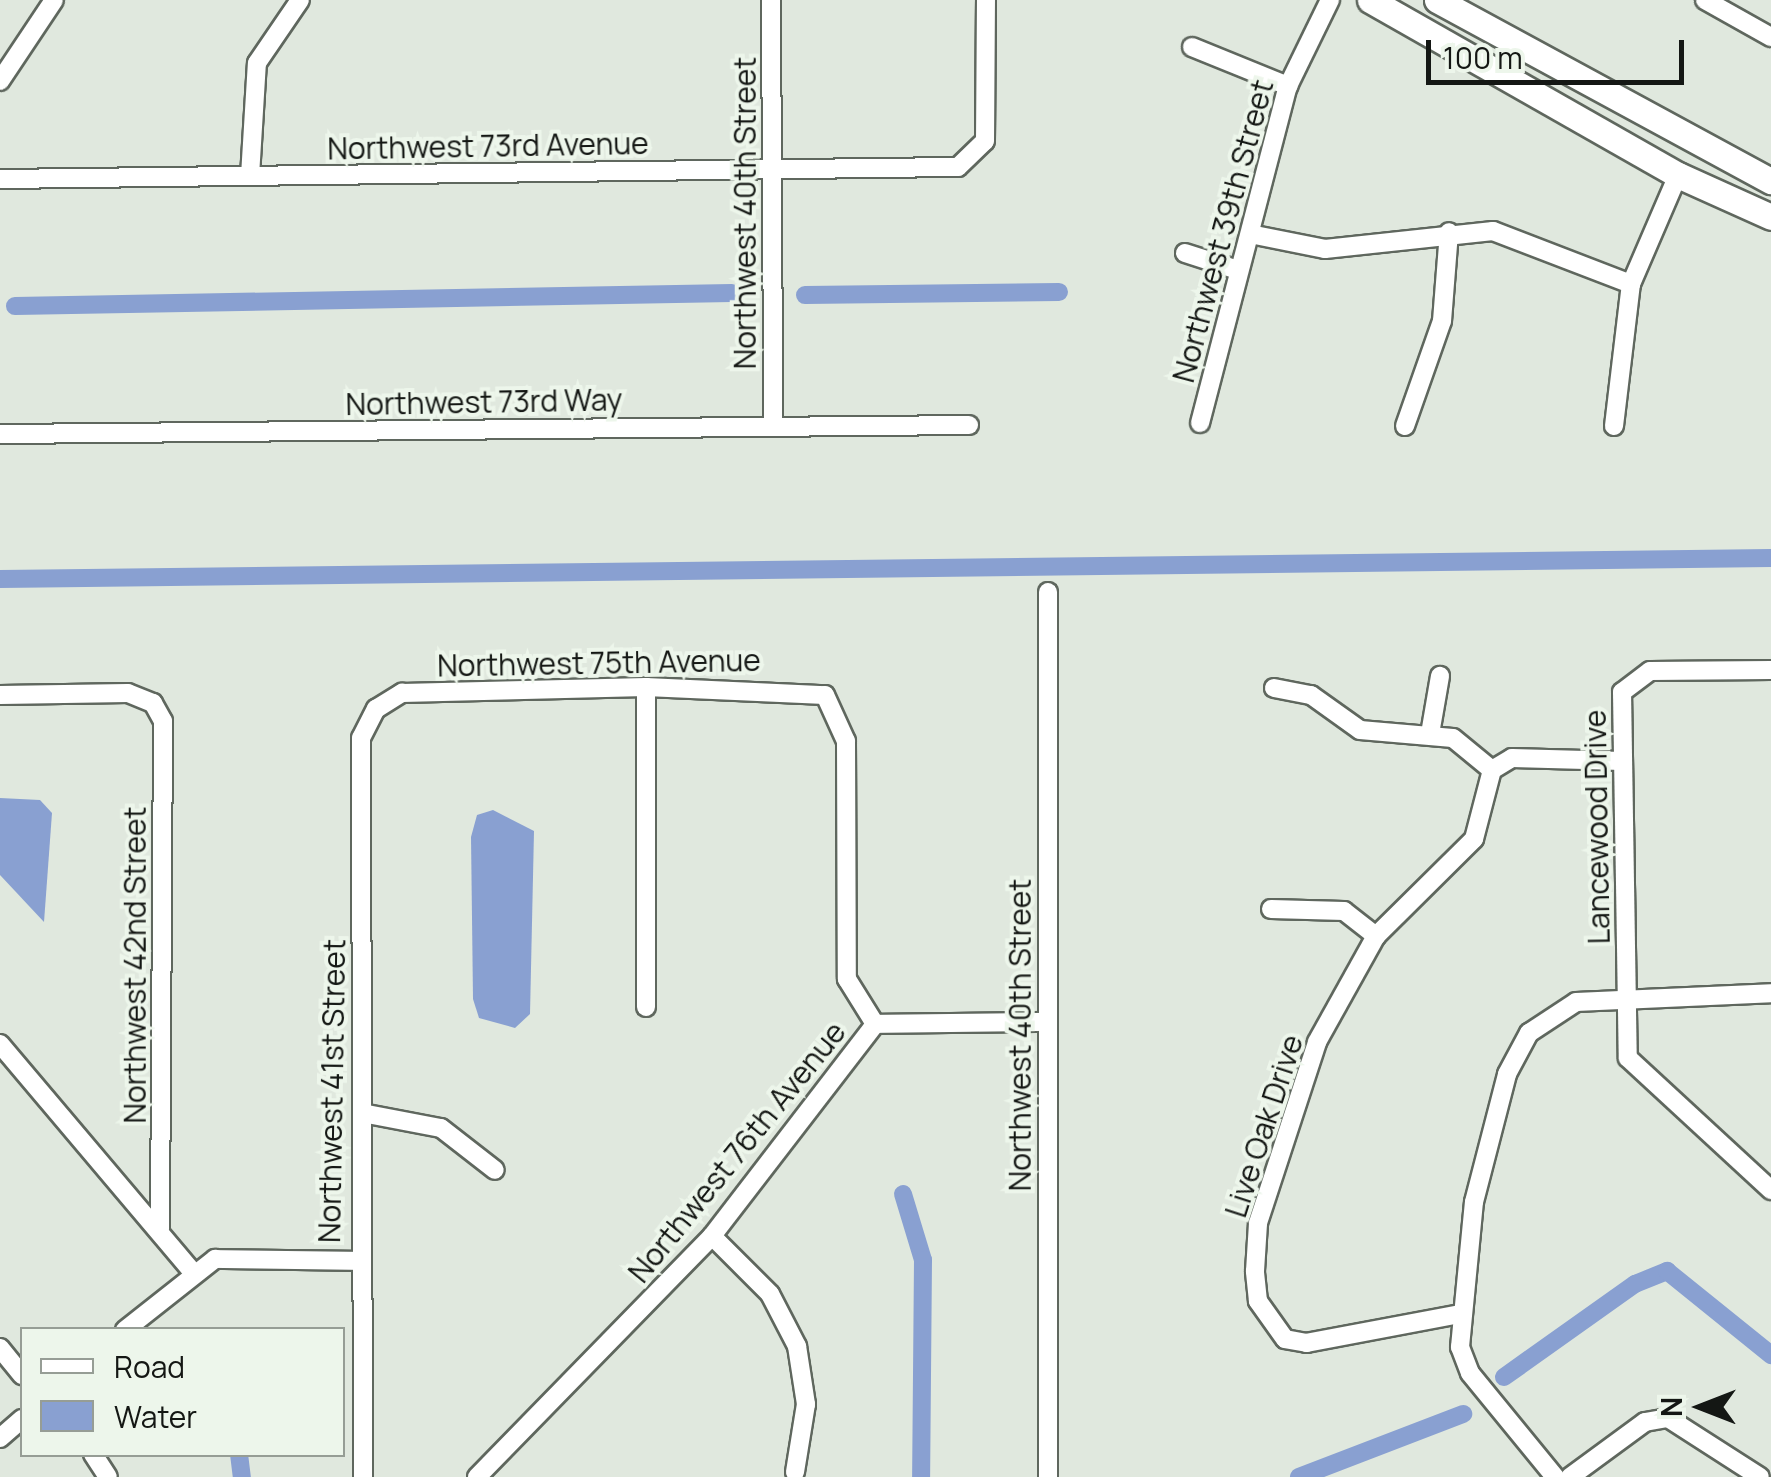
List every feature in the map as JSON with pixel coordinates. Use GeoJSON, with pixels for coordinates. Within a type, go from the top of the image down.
{"type":"FeatureCollection","features":[{"type":"Feature","properties":{"kind":"main road"},"geometry":{"type":"LineString","coordinates":[[1370,0],[1678,175],[1771,216]]}},
{"type":"Feature","properties":{"kind":"main road"},"geometry":{"type":"LineString","coordinates":[[1437,0],[1771,180]]}},
{"type":"Feature","properties":{"kind":"street"},"geometry":{"type":"LineString","coordinates":[[0,81],[54,0]]}},
{"type":"Feature","properties":{"kind":"street"},"geometry":{"type":"LineString","coordinates":[[250,176],[256,63],[300,0]]}},
{"type":"Feature","properties":{"kind":"street","name":"Northwest 40th Street"},"geometry":{"type":"LineString","coordinates":[[771,0],[773,425]]}},
{"type":"Feature","properties":{"kind":"street","name":"Northwest 73rd Avenue"},"geometry":{"type":"LineString","coordinates":[[0,180],[958,167],[974,156],[985,141],[986,0]]}},
{"type":"Feature","properties":{"kind":"street","name":"Northwest 39th Street"},"geometry":{"type":"LineString","coordinates":[[1200,424],[1288,86],[1330,0]]}},
{"type":"Feature","properties":{"kind":"street"},"geometry":{"type":"LineString","coordinates":[[1705,0],[1771,37]]}},
{"type":"Feature","properties":{"kind":"street"},"geometry":{"type":"LineString","coordinates":[[1192,47],[1288,86]]}},
{"type":"Feature","properties":{"kind":"street"},"geometry":{"type":"LineString","coordinates":[[1614,426],[1631,284],[1678,175]]}},
{"type":"Feature","properties":{"kind":"street"},"geometry":{"type":"LineString","coordinates":[[1250,234],[1325,249],[1449,232],[1542,244],[1631,284]]}},
{"type":"Feature","properties":{"kind":"street"},"geometry":{"type":"LineString","coordinates":[[1405,426],[1442,321],[1449,232]]}},
{"type":"Feature","properties":{"kind":"street"},"geometry":{"type":"LineString","coordinates":[[1185,253],[1238,270]]}},
{"type":"Feature","properties":{"kind":"street","name":"Northwest 73rd Way"},"geometry":{"type":"LineString","coordinates":[[0,434],[969,425]]}},
{"type":"Feature","properties":{"kind":"street","name":"Northwest 40th Street"},"geometry":{"type":"LineString","coordinates":[[1048,592],[1048,1477]]}},
{"type":"Feature","properties":{"kind":"street","name":"Lancewood Drive"},"geometry":{"type":"LineString","coordinates":[[1771,670],[1631,678],[1622,761],[1628,1058],[1639,1074],[1771,1190]]}},
{"type":"Feature","properties":{"kind":"street"},"geometry":{"type":"LineString","coordinates":[[1430,734],[1440,676]]}},
{"type":"Feature","properties":{"kind":"street"},"geometry":{"type":"LineString","coordinates":[[646,687],[646,1006]]}},
{"type":"Feature","properties":{"kind":"street","name":"Northwest 75th Avenue"},"geometry":{"type":"LineString","coordinates":[[376,709],[402,694],[646,687],[825,695],[846,741],[847,979],[875,1024]]}},
{"type":"Feature","properties":{"kind":"street"},"geometry":{"type":"LineString","coordinates":[[1274,688],[1311,695],[1360,730],[1453,738],[1492,770],[1512,758],[1622,761]]}},
{"type":"Feature","properties":{"kind":"street","name":"Northwest 42nd Street"},"geometry":{"type":"LineString","coordinates":[[0,695],[128,694],[153,703],[163,721],[160,1229]]}},
{"type":"Feature","properties":{"kind":"street","name":"Northwest 41st Street"},"geometry":{"type":"LineString","coordinates":[[363,1477],[358,1261],[362,1113],[361,738],[376,709]]}},
{"type":"Feature","properties":{"kind":"street","name":"Live Oak Drive"},"geometry":{"type":"LineString","coordinates":[[1460,1314],[1307,1343],[1285,1339],[1258,1301],[1258,1222],[1317,1042],[1376,936],[1457,864],[1492,770]]}},
{"type":"Feature","properties":{"kind":"street"},"geometry":{"type":"LineString","coordinates":[[1271,910],[1344,911],[1376,936]]}},
{"type":"Feature","properties":{"kind":"street"},"geometry":{"type":"LineString","coordinates":[[1555,1477],[1470,1373],[1460,1314],[1488,1130],[1514,1060],[1548,1015],[1627,1000],[1771,993]]}},
{"type":"Feature","properties":{"kind":"street","name":"Northwest 76th Avenue"},"geometry":{"type":"LineString","coordinates":[[477,1477],[712,1236],[875,1024],[1047,1022]]}},
{"type":"Feature","properties":{"kind":"street"},"geometry":{"type":"LineString","coordinates":[[0,1044],[192,1271]]}},
{"type":"Feature","properties":{"kind":"street"},"geometry":{"type":"LineString","coordinates":[[362,1113],[441,1128],[494,1170]]}},
{"type":"Feature","properties":{"kind":"street"},"geometry":{"type":"LineString","coordinates":[[712,1236],[770,1294],[798,1346],[806,1404],[795,1472]]}},
{"type":"Feature","properties":{"kind":"street"},"geometry":{"type":"LineString","coordinates":[[128,1327],[192,1271],[215,1258],[358,1261]]}},
{"type":"Feature","properties":{"kind":"street"},"geometry":{"type":"LineString","coordinates":[[0,1348],[20,1373]]}},
{"type":"Feature","properties":{"kind":"street"},"geometry":{"type":"LineString","coordinates":[[1570,1477],[1645,1422],[1668,1418],[1760,1477]]}},
{"type":"Feature","properties":{"kind":"street"},"geometry":{"type":"LineString","coordinates":[[0,1438],[20,1422]]}},
{"type":"Feature","properties":{"kind":"water"},"geometry":{"type":"Polygon","coordinates":[[[0,798],[40,800],[52,813],[44,922],[0,875],[0,798]]]}},
{"type":"Feature","properties":{"kind":"water"},"geometry":{"type":"Polygon","coordinates":[[[493,810],[534,831],[530,1014],[515,1028],[479,1018],[473,999],[471,837],[477,815],[493,810]]]}},
{"type":"Feature","properties":{"kind":"waterway"},"geometry":{"type":"LineString","coordinates":[[805,295],[1059,292]]}},
{"type":"Feature","properties":{"kind":"waterway"},"geometry":{"type":"LineString","coordinates":[[15,306],[732,293]]}},
{"type":"Feature","properties":{"kind":"waterway"},"geometry":{"type":"LineString","coordinates":[[0,579],[1771,558]]}},
{"type":"Feature","properties":{"kind":"waterway"},"geometry":{"type":"LineString","coordinates":[[903,1194],[923,1260],[921,1477]]}},
{"type":"Feature","properties":{"kind":"waterway"},"geometry":{"type":"LineString","coordinates":[[1504,1377],[1635,1284],[1667,1271],[1771,1355]]}},
{"type":"Feature","properties":{"kind":"waterway"},"geometry":{"type":"LineString","coordinates":[[1299,1477],[1463,1414]]}},
{"type":"Feature","properties":{"kind":"waterway"},"geometry":{"type":"LineString","coordinates":[[239,1457],[242,1477]]}}]}
